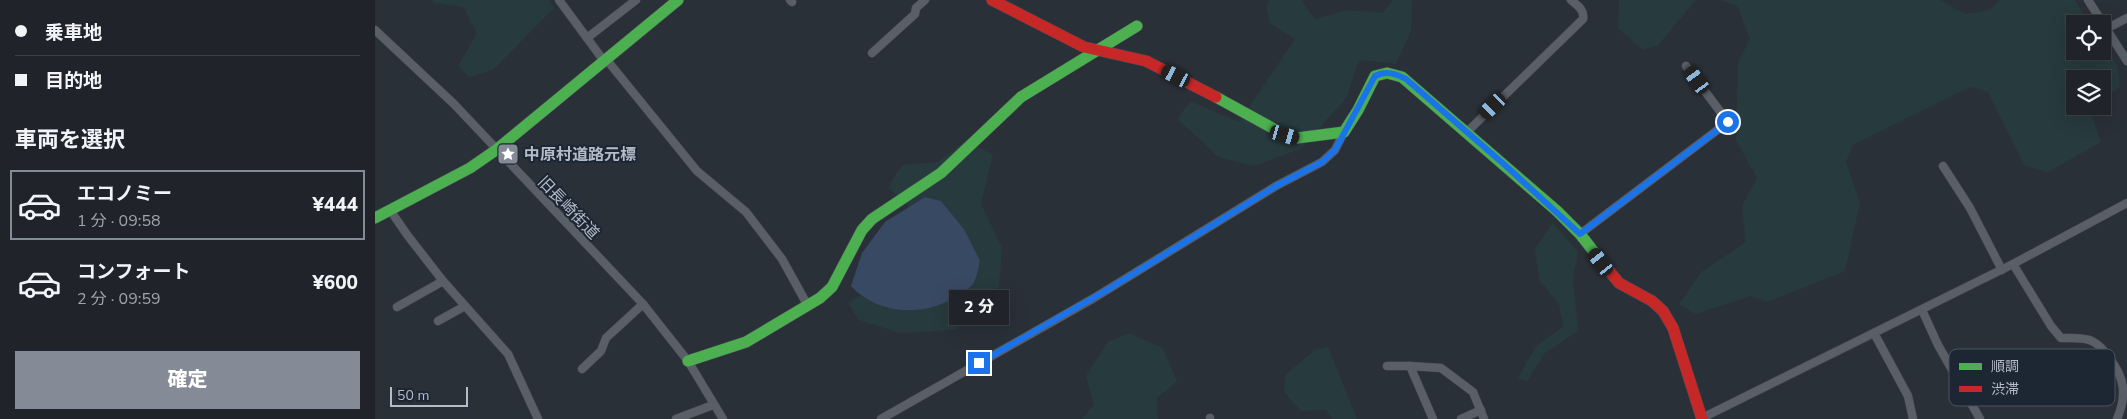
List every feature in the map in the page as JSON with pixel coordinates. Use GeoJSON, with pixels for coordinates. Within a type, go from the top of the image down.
{"type":"FeatureCollection","features":[{"type":"Feature","properties":{"kind":"street"},"geometry":{"type":"LineString","coordinates":[[559,0],[601,56],[606,59],[697,171],[746,212],[782,260],[808,306]]}},
{"type":"Feature","properties":{"kind":"street"},"geometry":{"type":"LineString","coordinates":[[587,38],[636,0]]}},
{"type":"Feature","properties":{"kind":"street"},"geometry":{"type":"LineString","coordinates":[[375,218],[470,168],[496,150],[678,0]]}},
{"type":"Feature","properties":{"kind":"street"},"geometry":{"type":"LineString","coordinates":[[872,53],[915,14],[916,8],[925,0]]}},
{"type":"Feature","properties":{"kind":"street"},"geometry":{"type":"LineString","coordinates":[[992,0],[1008,3],[1084,47],[1100,49],[1146,61],[1236,107],[1285,135],[1297,138],[1314,138],[1330,133],[1344,132]]}},
{"type":"Feature","properties":{"kind":"street"},"geometry":{"type":"LineString","coordinates":[[1468,131],[1583,19],[1584,14],[1571,0]]}},
{"type":"Feature","properties":{"kind":"street"},"geometry":{"type":"LineString","coordinates":[[2088,0],[2097,15]]}},
{"type":"Feature","properties":{"kind":"street"},"geometry":{"type":"LineString","coordinates":[[2111,26],[2127,18]]}},
{"type":"Feature","properties":{"kind":"street"},"geometry":{"type":"LineString","coordinates":[[688,361],[746,342],[808,306],[833,287],[863,230],[872,219],[941,173],[1021,97],[1137,26]]}},
{"type":"Feature","properties":{"kind":"street","name":"旧長崎街道"},"geometry":{"type":"LineString","coordinates":[[375,30],[453,104],[643,304],[688,361],[723,419]]}},
{"type":"Feature","properties":{"kind":"street"},"geometry":{"type":"LineString","coordinates":[[2111,37],[2127,61]]}},
{"type":"Feature","properties":{"kind":"street"},"geometry":{"type":"LineString","coordinates":[[1580,234],[1728,122],[1686,66]]}},
{"type":"Feature","properties":{"kind":"street"},"geometry":{"type":"LineString","coordinates":[[881,419],[1094,298],[1276,186],[1322,162],[1335,150],[1375,76],[1381,73],[1393,73],[1406,79],[1468,131],[1580,234],[1609,273],[1619,283],[1652,301],[1663,311],[1669,320],[1702,419],[2002,270],[2127,203]]}},
{"type":"Feature","properties":{"kind":"street"},"geometry":{"type":"LineString","coordinates":[[1943,166],[1970,208],[2002,270]]}},
{"type":"Feature","properties":{"kind":"street"},"geometry":{"type":"LineString","coordinates":[[390,210],[443,280],[508,354],[538,419]]}},
{"type":"Feature","properties":{"kind":"street"},"geometry":{"type":"LineString","coordinates":[[2013,264],[2051,326],[2061,338],[2091,340],[2103,349]]}},
{"type":"Feature","properties":{"kind":"street"},"geometry":{"type":"LineString","coordinates":[[397,307],[443,280]]}},
{"type":"Feature","properties":{"kind":"street"},"geometry":{"type":"LineString","coordinates":[[582,369],[601,351],[606,338],[643,304]]}},
{"type":"Feature","properties":{"kind":"street"},"geometry":{"type":"LineString","coordinates":[[438,321],[465,306]]}},
{"type":"Feature","properties":{"kind":"street"},"geometry":{"type":"LineString","coordinates":[[1921,310],[1949,364]]}},
{"type":"Feature","properties":{"kind":"street"},"geometry":{"type":"LineString","coordinates":[[1874,333],[1908,396],[1913,419]]}},
{"type":"Feature","properties":{"kind":"street"},"geometry":{"type":"LineString","coordinates":[[2115,364],[2118,368],[2125,391],[2122,410],[2117,419]]}},
{"type":"Feature","properties":{"kind":"street"},"geometry":{"type":"LineString","coordinates":[[1387,366],[1441,368],[1473,392],[1484,419]]}},
{"type":"Feature","properties":{"kind":"street"},"geometry":{"type":"LineString","coordinates":[[1410,366],[1433,419]]}},
{"type":"Feature","properties":{"kind":"street"},"geometry":{"type":"LineString","coordinates":[[676,419],[713,405]]}},
{"type":"Feature","properties":{"kind":"street"},"geometry":{"type":"LineString","coordinates":[[1973,406],[1980,419]]}},
{"type":"Feature","properties":{"kind":"street"},"geometry":{"type":"LineString","coordinates":[[1461,419],[1481,410]]}},
{"type":"Feature","properties":{"kind":"green space"},"geometry":{"type":"Polygon","coordinates":[[[432,0],[549,0],[554,8],[493,70],[469,77],[458,66],[477,33],[463,7],[434,3],[432,0]]]}},
{"type":"Feature","properties":{"kind":"green space"},"geometry":{"type":"Polygon","coordinates":[[[1270,0],[1301,0],[1315,19],[1348,10],[1383,13],[1393,0],[1412,0],[1411,31],[1396,64],[1359,60],[1347,97],[1300,149],[1254,166],[1218,157],[1178,119],[1190,101],[1239,122],[1295,39],[1270,23],[1266,7],[1270,0]]]}},
{"type":"Feature","properties":{"kind":"green space"},"geometry":{"type":"Polygon","coordinates":[[[1619,0],[1696,0],[1658,45],[1643,50],[1618,28],[1619,0]]]}},
{"type":"Feature","properties":{"kind":"green space"},"geometry":{"type":"Polygon","coordinates":[[[1721,0],[1940,0],[1966,14],[1989,10],[2000,0],[2075,0],[2084,15],[2066,15],[2066,60],[2111,60],[2111,56],[2118,67],[2120,87],[2111,94],[2111,70],[2066,70],[2066,115],[2091,115],[2101,142],[2048,172],[2025,166],[1988,92],[1970,87],[1853,145],[1846,162],[1860,203],[1845,271],[1767,302],[1751,296],[1696,314],[1679,304],[1701,272],[1746,242],[1742,206],[1757,178],[1736,140],[1738,63],[1750,39],[1738,7],[1721,0]]]}},
{"type":"Feature","properties":{"kind":"green space"},"geometry":{"type":"Polygon","coordinates":[[[966,140],[993,155],[981,204],[1002,248],[999,287],[954,330],[900,333],[859,320],[848,303],[860,296],[887,308],[964,229],[941,201],[925,197],[909,207],[888,187],[902,165],[938,162],[966,140]]]}},
{"type":"Feature","properties":{"kind":"green space"},"geometry":{"type":"Polygon","coordinates":[[[1553,223],[1578,252],[1573,280],[1578,331],[1545,353],[1527,381],[1518,378],[1536,346],[1563,327],[1559,304],[1539,279],[1535,248],[1553,223]]]}},
{"type":"Feature","properties":{"kind":"green space"},"geometry":{"type":"Polygon","coordinates":[[[1129,333],[1163,348],[1177,381],[1157,398],[1158,419],[1082,419],[1094,405],[1086,376],[1108,342],[1129,333]]]}},
{"type":"Feature","properties":{"kind":"green space"},"geometry":{"type":"Polygon","coordinates":[[[1328,347],[1357,419],[1332,419],[1326,410],[1301,411],[1284,392],[1286,374],[1315,350],[1328,347]]]}},
{"type":"Feature","properties":{"kind":"water"},"geometry":{"type":"Polygon","coordinates":[[[925,197],[941,201],[964,229],[980,261],[974,282],[970,287],[945,302],[917,310],[888,308],[874,303],[862,296],[851,286],[862,253],[885,222],[925,197]]]}},
{"type":"Feature","properties":{"kind":"traffic: fast"},"geometry":{"type":"LineString","coordinates":[[375,218],[470,168],[496,150],[678,0]]}},
{"type":"Feature","properties":{"kind":"traffic: fast"},"geometry":{"type":"LineString","coordinates":[[688,361],[746,342],[820,298],[832,287],[862,230],[872,219],[941,173],[1021,97],[1137,26]]}},
{"type":"Feature","properties":{"kind":"traffic: fast"},"geometry":{"type":"LineString","coordinates":[[1216,97],[1285,135],[1297,138],[1344,132],[1358,110],[1375,76],[1387,73],[1402,77],[1557,211],[1580,234],[1602,262]]}},
{"type":"Feature","properties":{"kind":"traffic: jam"},"geometry":{"type":"LineString","coordinates":[[992,0],[1084,47],[1146,61],[1216,97]]}},
{"type":"Feature","properties":{"kind":"traffic: jam"},"geometry":{"type":"LineString","coordinates":[[1602,262],[1619,283],[1652,301],[1663,311],[1673,328],[1702,419]]}},
{"type":"Feature","properties":{"kind":"place","name":"中原村道路元標"},"geometry":{"type":"Point","coordinates":[508,154]}},
{"type":"Feature","properties":{"kind":"route"},"geometry":{"type":"LineString","coordinates":[[979,363],[1146,267],[1276,186],[1322,162],[1335,150],[1375,76],[1381,73],[1393,73],[1406,79],[1468,131],[1580,234],[1728,122]]}}]}
